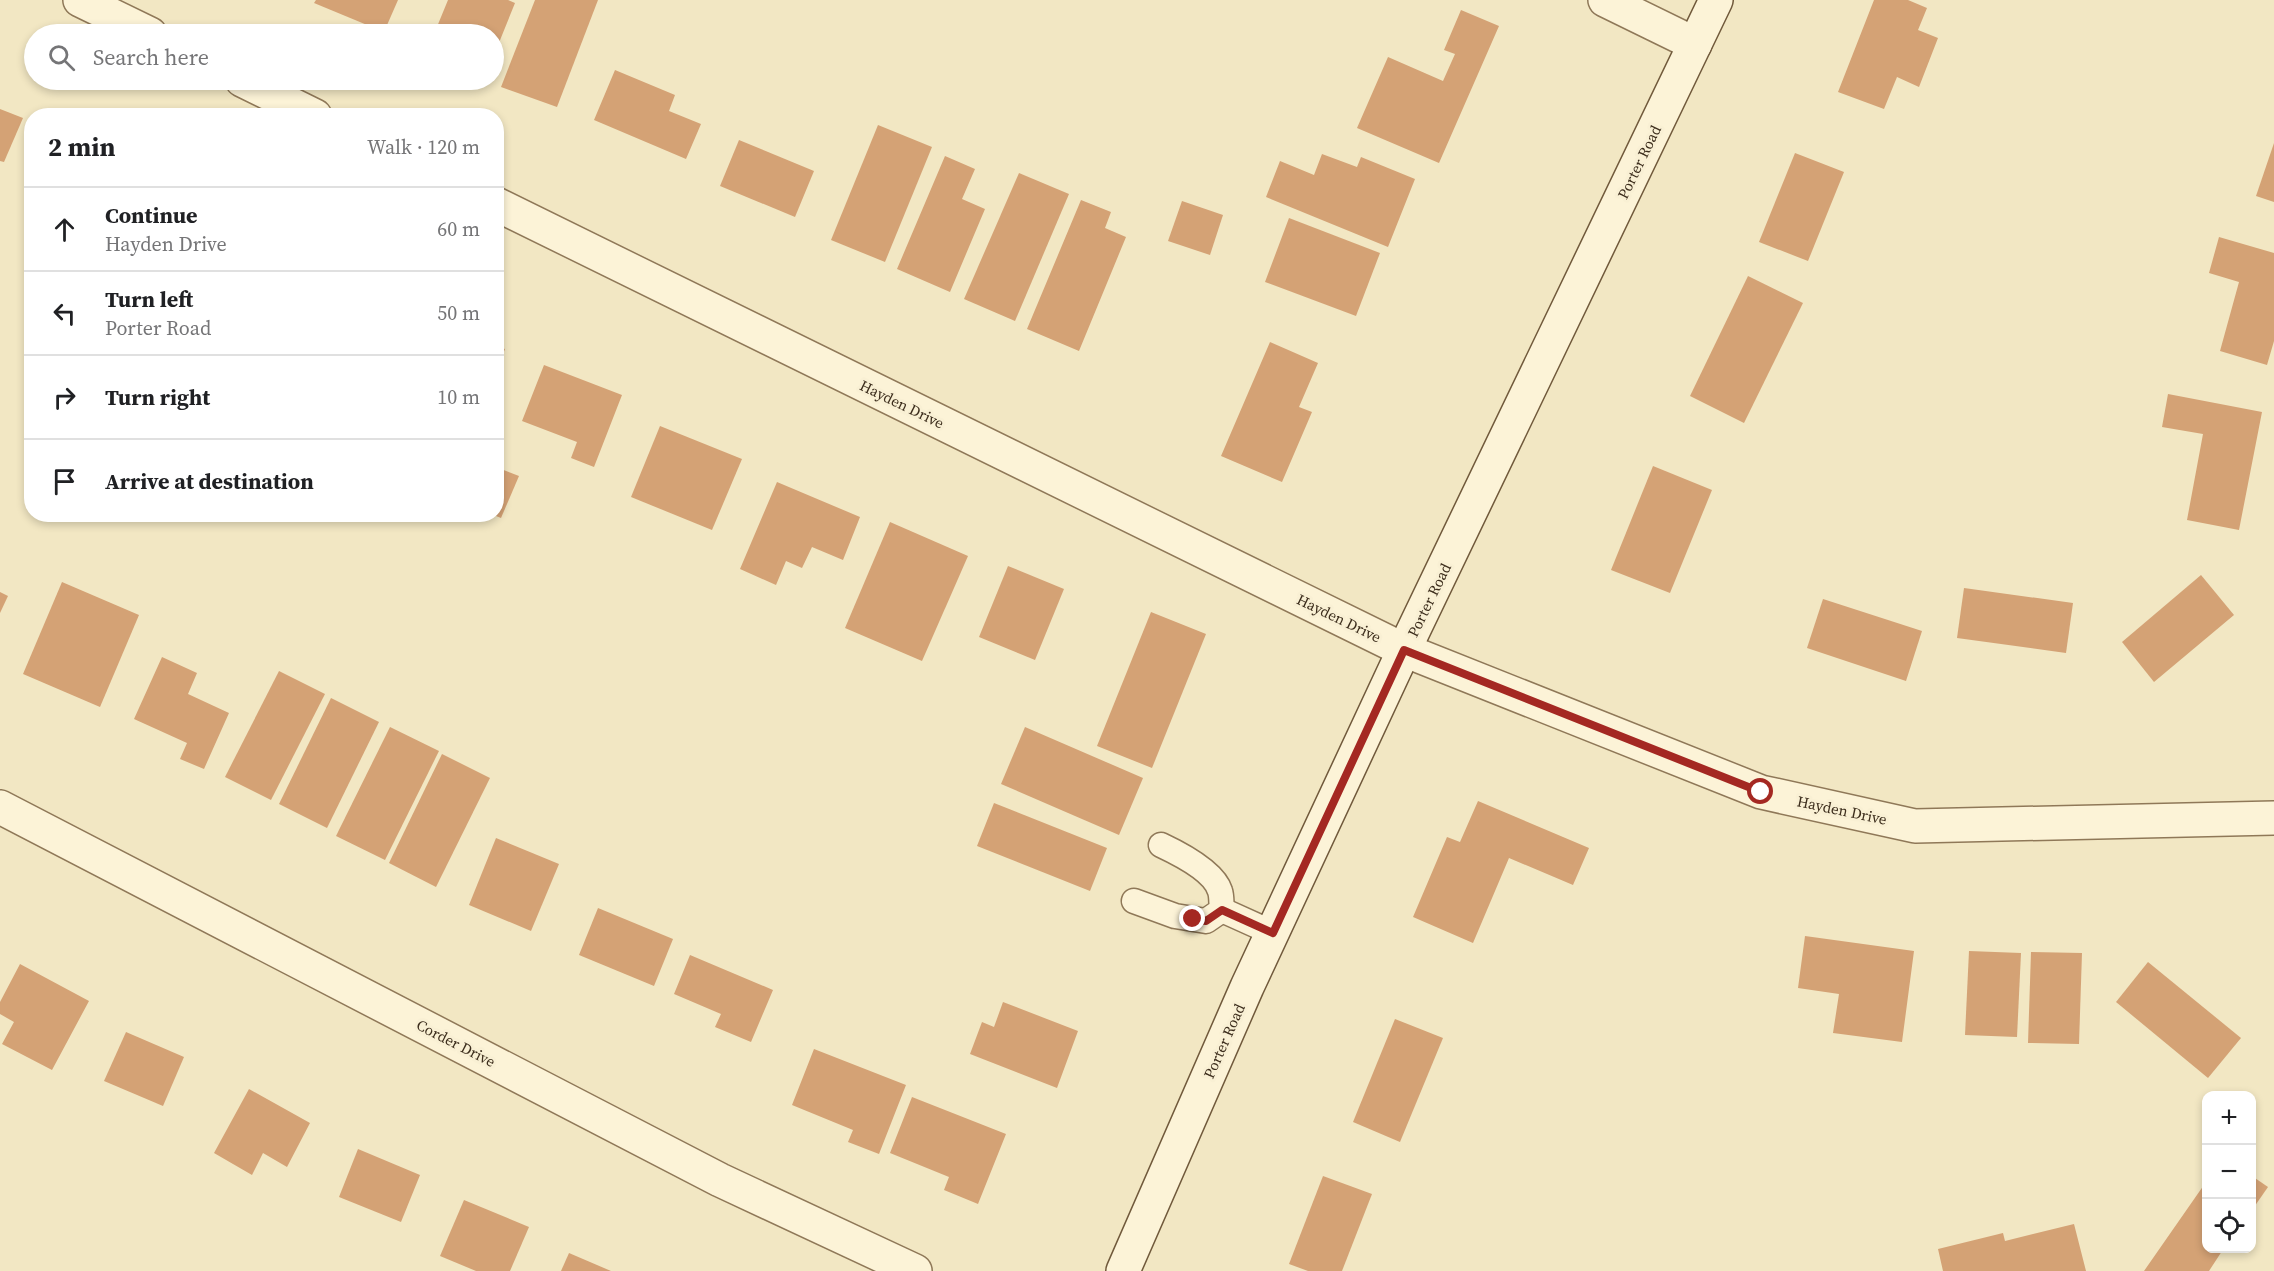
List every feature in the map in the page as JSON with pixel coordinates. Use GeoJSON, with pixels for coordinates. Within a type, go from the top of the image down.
{"type":"FeatureCollection","features":[{"type":"Feature","properties":{"kind":"street"},"geometry":{"type":"LineString","coordinates":[[80,0],[129,24]]}},
{"type":"Feature","properties":{"kind":"street"},"geometry":{"type":"LineString","coordinates":[[1605,0],[1695,44]]}},
{"type":"Feature","properties":{"kind":"street","name":"Porter Road"},"geometry":{"type":"LineString","coordinates":[[1123,1271],[1273,933],[1404,650],[1716,0]]}},
{"type":"Feature","properties":{"kind":"street"},"geometry":{"type":"LineString","coordinates":[[262,90],[299,108]]}},
{"type":"Feature","properties":{"kind":"street","name":"Hayden Drive"},"geometry":{"type":"LineString","coordinates":[[504,208],[1404,650],[1761,792],[1915,826],[2274,818]]}},
{"type":"Feature","properties":{"kind":"street","name":"Corder Drive"},"geometry":{"type":"LineString","coordinates":[[0,807],[720,1180],[915,1271]]}},
{"type":"Feature","properties":{"kind":"lane"},"geometry":{"type":"LineString","coordinates":[[1161,845],[1177,852],[1210,877],[1220,890],[1222,910]]}},
{"type":"Feature","properties":{"kind":"lane"},"geometry":{"type":"LineString","coordinates":[[1134,901],[1175,916],[1206,921],[1222,910]]}},
{"type":"Feature","properties":{"kind":"lane"},"geometry":{"type":"LineString","coordinates":[[1222,910],[1273,933]]}},
{"type":"Feature","properties":{"kind":"building"},"geometry":{"type":"Polygon","coordinates":[[[316,0],[398,0],[388,24],[365,24],[314,3],[316,0]]]}},
{"type":"Feature","properties":{"kind":"building"},"geometry":{"type":"Polygon","coordinates":[[[448,0],[508,0],[515,3],[504,30],[504,24],[438,24],[448,0]]]}},
{"type":"Feature","properties":{"kind":"building"},"geometry":{"type":"Polygon","coordinates":[[[535,0],[598,0],[557,107],[504,88],[504,79],[535,0]]]}},
{"type":"Feature","properties":{"kind":"building"},"geometry":{"type":"Polygon","coordinates":[[[1874,0],[1908,0],[1927,8],[1918,30],[1938,38],[1919,87],[1897,77],[1884,109],[1838,92],[1874,0]]]}},
{"type":"Feature","properties":{"kind":"building"},"geometry":{"type":"Polygon","coordinates":[[[1461,10],[1499,26],[1439,163],[1357,128],[1388,57],[1443,81],[1455,54],[1444,50],[1461,10]]]}},
{"type":"Feature","properties":{"kind":"building"},"geometry":{"type":"Polygon","coordinates":[[[615,70],[675,95],[669,111],[701,124],[686,159],[594,120],[615,70]]]}},
{"type":"Feature","properties":{"kind":"building"},"geometry":{"type":"Polygon","coordinates":[[[0,109],[23,118],[4,162],[0,161],[0,109]]]}},
{"type":"Feature","properties":{"kind":"building"},"geometry":{"type":"Polygon","coordinates":[[[878,125],[932,147],[885,262],[831,240],[878,125]]]}},
{"type":"Feature","properties":{"kind":"building"},"geometry":{"type":"Polygon","coordinates":[[[739,140],[814,171],[795,217],[720,186],[739,140]]]}},
{"type":"Feature","properties":{"kind":"building"},"geometry":{"type":"Polygon","coordinates":[[[2274,143],[2274,202],[2256,196],[2274,143]]]}},
{"type":"Feature","properties":{"kind":"building"},"geometry":{"type":"Polygon","coordinates":[[[1795,153],[1844,172],[1808,261],[1759,242],[1795,153]]]}},
{"type":"Feature","properties":{"kind":"building"},"geometry":{"type":"Polygon","coordinates":[[[1322,154],[1357,167],[1361,157],[1415,179],[1388,247],[1266,197],[1280,161],[1314,175],[1322,154]]]}},
{"type":"Feature","properties":{"kind":"building"},"geometry":{"type":"Polygon","coordinates":[[[945,156],[975,169],[962,199],[985,209],[950,292],[897,269],[945,156]]]}},
{"type":"Feature","properties":{"kind":"building"},"geometry":{"type":"Polygon","coordinates":[[[1019,173],[1069,194],[1015,321],[964,299],[1019,173]]]}},
{"type":"Feature","properties":{"kind":"building"},"geometry":{"type":"Polygon","coordinates":[[[1081,200],[1111,212],[1105,228],[1126,237],[1079,351],[1027,329],[1081,200]]]}},
{"type":"Feature","properties":{"kind":"building"},"geometry":{"type":"Polygon","coordinates":[[[1182,201],[1223,215],[1210,255],[1168,241],[1182,201]]]}},
{"type":"Feature","properties":{"kind":"building"},"geometry":{"type":"Polygon","coordinates":[[[1289,218],[1380,253],[1356,316],[1265,282],[1289,218]]]}},
{"type":"Feature","properties":{"kind":"building"},"geometry":{"type":"Polygon","coordinates":[[[2219,237],[2274,253],[2274,341],[2267,365],[2220,351],[2239,282],[2209,273],[2219,237]]]}},
{"type":"Feature","properties":{"kind":"building"},"geometry":{"type":"Polygon","coordinates":[[[1748,276],[1803,303],[1744,423],[1690,396],[1748,276]]]}},
{"type":"Feature","properties":{"kind":"building"},"geometry":{"type":"Polygon","coordinates":[[[1270,342],[1318,363],[1299,407],[1312,412],[1282,482],[1221,456],[1270,342]]]}},
{"type":"Feature","properties":{"kind":"building"},"geometry":{"type":"Polygon","coordinates":[[[544,365],[622,395],[594,467],[571,458],[577,442],[522,421],[544,365]]]}},
{"type":"Feature","properties":{"kind":"building"},"geometry":{"type":"Polygon","coordinates":[[[2168,394],[2262,412],[2239,530],[2187,520],[2203,434],[2162,427],[2168,394]]]}},
{"type":"Feature","properties":{"kind":"building"},"geometry":{"type":"Polygon","coordinates":[[[660,426],[742,459],[712,530],[631,497],[660,426]]]}},
{"type":"Feature","properties":{"kind":"building"},"geometry":{"type":"Polygon","coordinates":[[[1653,466],[1712,490],[1670,593],[1611,570],[1653,466]]]}},
{"type":"Feature","properties":{"kind":"building"},"geometry":{"type":"Polygon","coordinates":[[[504,470],[519,476],[504,511],[504,470]]]}},
{"type":"Feature","properties":{"kind":"building"},"geometry":{"type":"Polygon","coordinates":[[[777,482],[860,517],[843,560],[812,547],[802,568],[786,561],[776,585],[740,569],[777,482]]]}},
{"type":"Feature","properties":{"kind":"building"},"geometry":{"type":"Polygon","coordinates":[[[890,522],[968,556],[922,661],[845,628],[890,522]]]}},
{"type":"Feature","properties":{"kind":"building"},"geometry":{"type":"Polygon","coordinates":[[[1008,566],[1064,589],[1035,660],[979,637],[1008,566]]]}},
{"type":"Feature","properties":{"kind":"building"},"geometry":{"type":"Polygon","coordinates":[[[2201,575],[2234,615],[2154,682],[2122,642],[2201,575]]]}},
{"type":"Feature","properties":{"kind":"building"},"geometry":{"type":"Polygon","coordinates":[[[62,582],[139,615],[100,707],[23,674],[62,582]]]}},
{"type":"Feature","properties":{"kind":"building"},"geometry":{"type":"Polygon","coordinates":[[[1964,588],[2073,603],[2066,653],[1957,638],[1964,588]]]}},
{"type":"Feature","properties":{"kind":"building"},"geometry":{"type":"Polygon","coordinates":[[[0,592],[8,596],[0,613],[0,592]]]}},
{"type":"Feature","properties":{"kind":"building"},"geometry":{"type":"Polygon","coordinates":[[[1823,599],[1922,631],[1906,681],[1807,648],[1823,599]]]}},
{"type":"Feature","properties":{"kind":"building"},"geometry":{"type":"Polygon","coordinates":[[[1151,612],[1206,634],[1152,768],[1097,746],[1151,612]]]}},
{"type":"Feature","properties":{"kind":"building"},"geometry":{"type":"Polygon","coordinates":[[[162,657],[197,673],[188,694],[229,713],[204,769],[180,759],[187,743],[134,719],[162,657]]]}},
{"type":"Feature","properties":{"kind":"building"},"geometry":{"type":"Polygon","coordinates":[[[279,671],[325,694],[271,800],[225,777],[279,671]]]}},
{"type":"Feature","properties":{"kind":"building"},"geometry":{"type":"Polygon","coordinates":[[[331,698],[379,722],[327,828],[279,804],[331,698]]]}},
{"type":"Feature","properties":{"kind":"building"},"geometry":{"type":"Polygon","coordinates":[[[390,727],[439,751],[385,860],[336,836],[390,727]]]}},
{"type":"Feature","properties":{"kind":"building"},"geometry":{"type":"Polygon","coordinates":[[[1025,727],[1143,778],[1119,835],[1001,784],[1025,727]]]}},
{"type":"Feature","properties":{"kind":"building"},"geometry":{"type":"Polygon","coordinates":[[[442,754],[490,778],[436,887],[389,863],[442,754]]]}},
{"type":"Feature","properties":{"kind":"building"},"geometry":{"type":"Polygon","coordinates":[[[1478,801],[1589,848],[1573,885],[1509,858],[1473,943],[1413,917],[1447,837],[1460,842],[1478,801]]]}},
{"type":"Feature","properties":{"kind":"building"},"geometry":{"type":"Polygon","coordinates":[[[994,803],[1107,848],[1090,891],[977,846],[994,803]]]}},
{"type":"Feature","properties":{"kind":"building"},"geometry":{"type":"Polygon","coordinates":[[[496,838],[559,864],[531,931],[469,905],[496,838]]]}},
{"type":"Feature","properties":{"kind":"building"},"geometry":{"type":"Polygon","coordinates":[[[598,908],[673,939],[654,986],[579,955],[598,908]]]}},
{"type":"Feature","properties":{"kind":"building"},"geometry":{"type":"Polygon","coordinates":[[[1805,936],[1914,951],[1902,1042],[1833,1033],[1839,994],[1798,988],[1805,936]]]}},
{"type":"Feature","properties":{"kind":"building"},"geometry":{"type":"Polygon","coordinates":[[[1969,951],[2021,953],[2017,1037],[1965,1035],[1969,951]]]}},
{"type":"Feature","properties":{"kind":"building"},"geometry":{"type":"Polygon","coordinates":[[[2031,952],[2082,953],[2079,1044],[2028,1043],[2031,952]]]}},
{"type":"Feature","properties":{"kind":"building"},"geometry":{"type":"Polygon","coordinates":[[[690,955],[773,990],[751,1042],[715,1027],[721,1014],[674,994],[690,955]]]}},
{"type":"Feature","properties":{"kind":"building"},"geometry":{"type":"Polygon","coordinates":[[[2148,962],[2241,1038],[2208,1078],[2116,1002],[2148,962]]]}},
{"type":"Feature","properties":{"kind":"building"},"geometry":{"type":"Polygon","coordinates":[[[20,964],[89,1001],[52,1070],[2,1044],[14,1022],[0,1014],[0,1002],[20,964]]]}},
{"type":"Feature","properties":{"kind":"building"},"geometry":{"type":"Polygon","coordinates":[[[1003,1002],[1078,1031],[1057,1088],[970,1054],[982,1022],[994,1027],[1003,1002]]]}},
{"type":"Feature","properties":{"kind":"building"},"geometry":{"type":"Polygon","coordinates":[[[1395,1019],[1443,1038],[1400,1142],[1353,1122],[1395,1019]]]}},
{"type":"Feature","properties":{"kind":"building"},"geometry":{"type":"Polygon","coordinates":[[[126,1032],[184,1057],[163,1106],[104,1081],[126,1032]]]}},
{"type":"Feature","properties":{"kind":"building"},"geometry":{"type":"Polygon","coordinates":[[[814,1049],[906,1085],[879,1154],[848,1142],[853,1130],[792,1105],[814,1049]]]}},
{"type":"Feature","properties":{"kind":"building"},"geometry":{"type":"Polygon","coordinates":[[[249,1089],[310,1123],[287,1167],[263,1153],[252,1175],[214,1153],[249,1089]]]}},
{"type":"Feature","properties":{"kind":"building"},"geometry":{"type":"Polygon","coordinates":[[[912,1097],[1006,1134],[978,1204],[944,1190],[949,1177],[890,1153],[912,1097]]]}},
{"type":"Feature","properties":{"kind":"building"},"geometry":{"type":"Polygon","coordinates":[[[358,1149],[420,1175],[401,1222],[339,1197],[358,1149]]]}},
{"type":"Feature","properties":{"kind":"building"},"geometry":{"type":"Polygon","coordinates":[[[1323,1176],[1372,1194],[1342,1271],[1308,1271],[1289,1264],[1323,1176]]]}},
{"type":"Feature","properties":{"kind":"building"},"geometry":{"type":"Polygon","coordinates":[[[2256,1179],[2268,1187],[2256,1204],[2256,1179]]]}},
{"type":"Feature","properties":{"kind":"building"},"geometry":{"type":"Polygon","coordinates":[[[2202,1188],[2202,1253],[2221,1253],[2209,1271],[2144,1271],[2202,1188]]]}},
{"type":"Feature","properties":{"kind":"building"},"geometry":{"type":"Polygon","coordinates":[[[464,1200],[529,1227],[510,1271],[476,1271],[440,1256],[464,1200]]]}},
{"type":"Feature","properties":{"kind":"building"},"geometry":{"type":"Polygon","coordinates":[[[2074,1224],[2086,1271],[1943,1271],[1938,1249],[2003,1233],[2005,1241],[2074,1224]]]}},
{"type":"Feature","properties":{"kind":"building"},"geometry":{"type":"Polygon","coordinates":[[[569,1253],[611,1271],[561,1271],[569,1253]]]}},
{"type":"Feature","properties":{"kind":"route"},"geometry":{"type":"LineString","coordinates":[[1193,919],[1206,921],[1222,910],[1273,933],[1404,650],[1761,792]]}}]}
